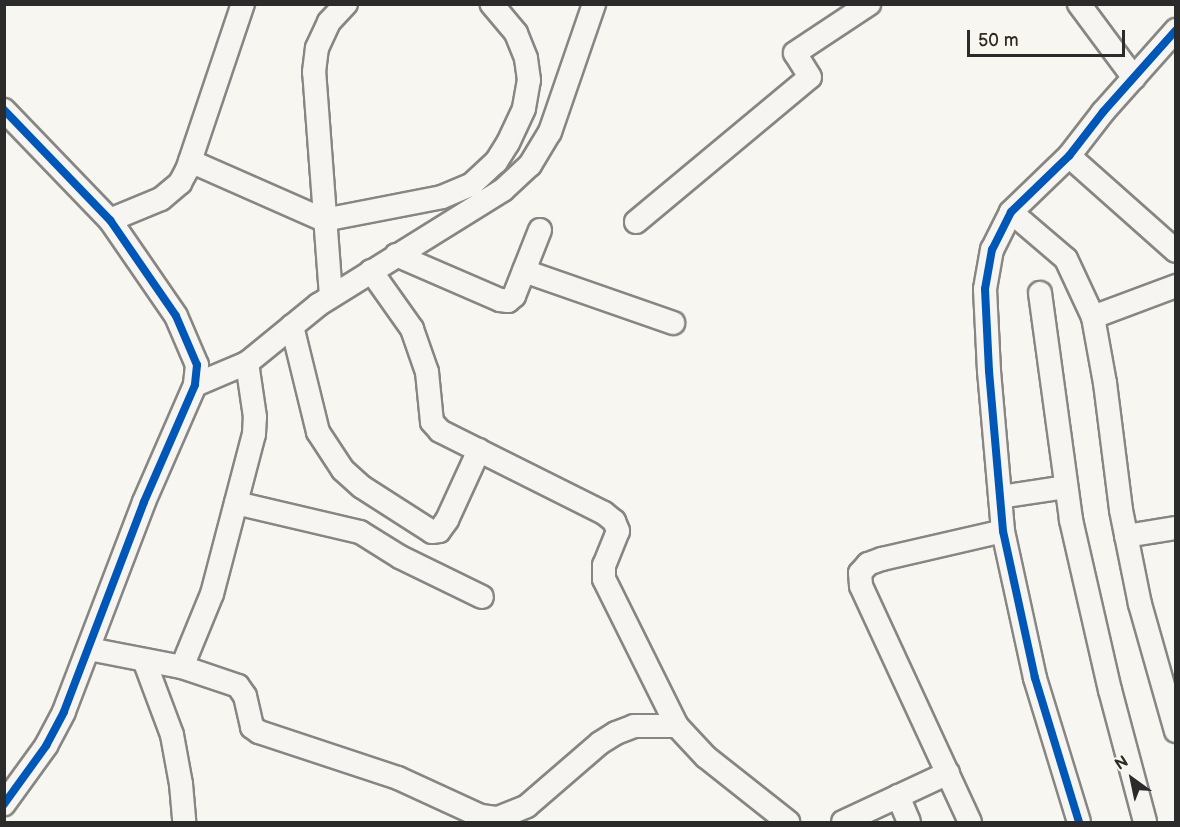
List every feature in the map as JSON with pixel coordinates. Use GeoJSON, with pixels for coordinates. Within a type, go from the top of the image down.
{"type":"FeatureCollection","features":[{"type":"Feature","properties":{"kind":"street"},"geometry":{"type":"LineString","coordinates":[[110,220],[173,191],[180,183],[190,161],[243,4]]}},
{"type":"Feature","properties":{"kind":"street"},"geometry":{"type":"LineString","coordinates":[[331,296],[314,72],[317,48],[329,22],[346,4]]}},
{"type":"Feature","properties":{"kind":"street"},"geometry":{"type":"LineString","coordinates":[[190,161],[324,220],[442,197],[472,184],[496,162],[524,108],[529,80],[526,58],[516,33],[492,4]]}},
{"type":"Feature","properties":{"kind":"street"},"geometry":{"type":"LineString","coordinates":[[195,386],[247,363],[331,296],[503,190],[530,165],[550,132],[594,4]]}},
{"type":"Feature","properties":{"kind":"street"},"geometry":{"type":"LineString","coordinates":[[636,222],[810,77],[795,53],[869,4]]}},
{"type":"Feature","properties":{"kind":"street"},"geometry":{"type":"LineString","coordinates":[[1079,4],[1134,78]]}},
{"type":"Feature","properties":{"kind":"street"},"geometry":{"type":"LineString","coordinates":[[1079,822],[1035,678],[1003,531],[985,289],[992,250],[1011,212],[1069,156],[1103,112],[1176,30]]}},
{"type":"Feature","properties":{"kind":"street"},"geometry":{"type":"LineString","coordinates":[[4,110],[110,220],[154,281],[181,325],[197,365],[195,386],[144,502],[64,712],[46,746],[4,804]]}},
{"type":"Feature","properties":{"kind":"street"},"geometry":{"type":"LineString","coordinates":[[1069,156],[1176,251]]}},
{"type":"Feature","properties":{"kind":"street"},"geometry":{"type":"LineString","coordinates":[[1011,212],[1066,260],[1093,317],[1098,338],[1126,536],[1140,604],[1176,731]]}},
{"type":"Feature","properties":{"kind":"street"},"geometry":{"type":"LineString","coordinates":[[396,255],[500,300],[508,301],[514,296],[540,230]]}},
{"type":"Feature","properties":{"kind":"street"},"geometry":{"type":"LineString","coordinates":[[371,271],[399,309],[421,350],[427,372],[432,422],[440,431],[604,513],[614,521],[618,531],[604,565],[604,579],[677,726],[706,757],[788,822]]}},
{"type":"Feature","properties":{"kind":"street"},"geometry":{"type":"LineString","coordinates":[[524,271],[673,323]]}},
{"type":"Feature","properties":{"kind":"street"},"geometry":{"type":"LineString","coordinates":[[1093,317],[1176,286]]}},
{"type":"Feature","properties":{"kind":"street"},"geometry":{"type":"LineString","coordinates":[[1040,294],[1065,487],[1107,678],[1145,822]]}},
{"type":"Feature","properties":{"kind":"street"},"geometry":{"type":"LineString","coordinates":[[292,326],[318,432],[343,470],[362,488],[432,532],[439,531],[447,520],[479,450]]}},
{"type":"Feature","properties":{"kind":"street"},"geometry":{"type":"LineString","coordinates":[[182,667],[212,594],[254,434],[255,417],[247,363]]}},
{"type":"Feature","properties":{"kind":"street"},"geometry":{"type":"LineString","coordinates":[[1000,497],[1065,487]]}},
{"type":"Feature","properties":{"kind":"street"},"geometry":{"type":"LineString","coordinates":[[236,503],[360,532],[400,557],[482,597]]}},
{"type":"Feature","properties":{"kind":"street"},"geometry":{"type":"LineString","coordinates":[[1126,536],[1176,528]]}},
{"type":"Feature","properties":{"kind":"street"},"geometry":{"type":"LineString","coordinates":[[970,822],[861,586],[860,573],[868,564],[882,559],[1003,531]]}},
{"type":"Feature","properties":{"kind":"street"},"geometry":{"type":"LineString","coordinates":[[89,649],[182,667],[238,686],[245,696],[252,727],[259,732],[398,778],[481,816],[498,818],[527,806],[600,743],[616,733],[634,726],[677,726]]}},
{"type":"Feature","properties":{"kind":"street"},"geometry":{"type":"LineString","coordinates":[[144,660],[172,735],[181,784],[184,822]]}},
{"type":"Feature","properties":{"kind":"street"},"geometry":{"type":"LineString","coordinates":[[843,822],[948,773]]}},
{"type":"Feature","properties":{"kind":"street"},"geometry":{"type":"LineString","coordinates":[[898,796],[909,822]]}},
{"type":"Feature","properties":{"kind":"cycle path"},"geometry":{"type":"LineString","coordinates":[[1079,822],[1035,678],[1003,531],[989,371],[985,289],[992,250],[1011,212],[1069,156],[1103,112],[1176,30]]}},
{"type":"Feature","properties":{"kind":"cycle path"},"geometry":{"type":"LineString","coordinates":[[4,110],[110,220],[176,316],[197,365],[195,385],[144,502],[64,712],[46,746],[4,804]]}}]}
